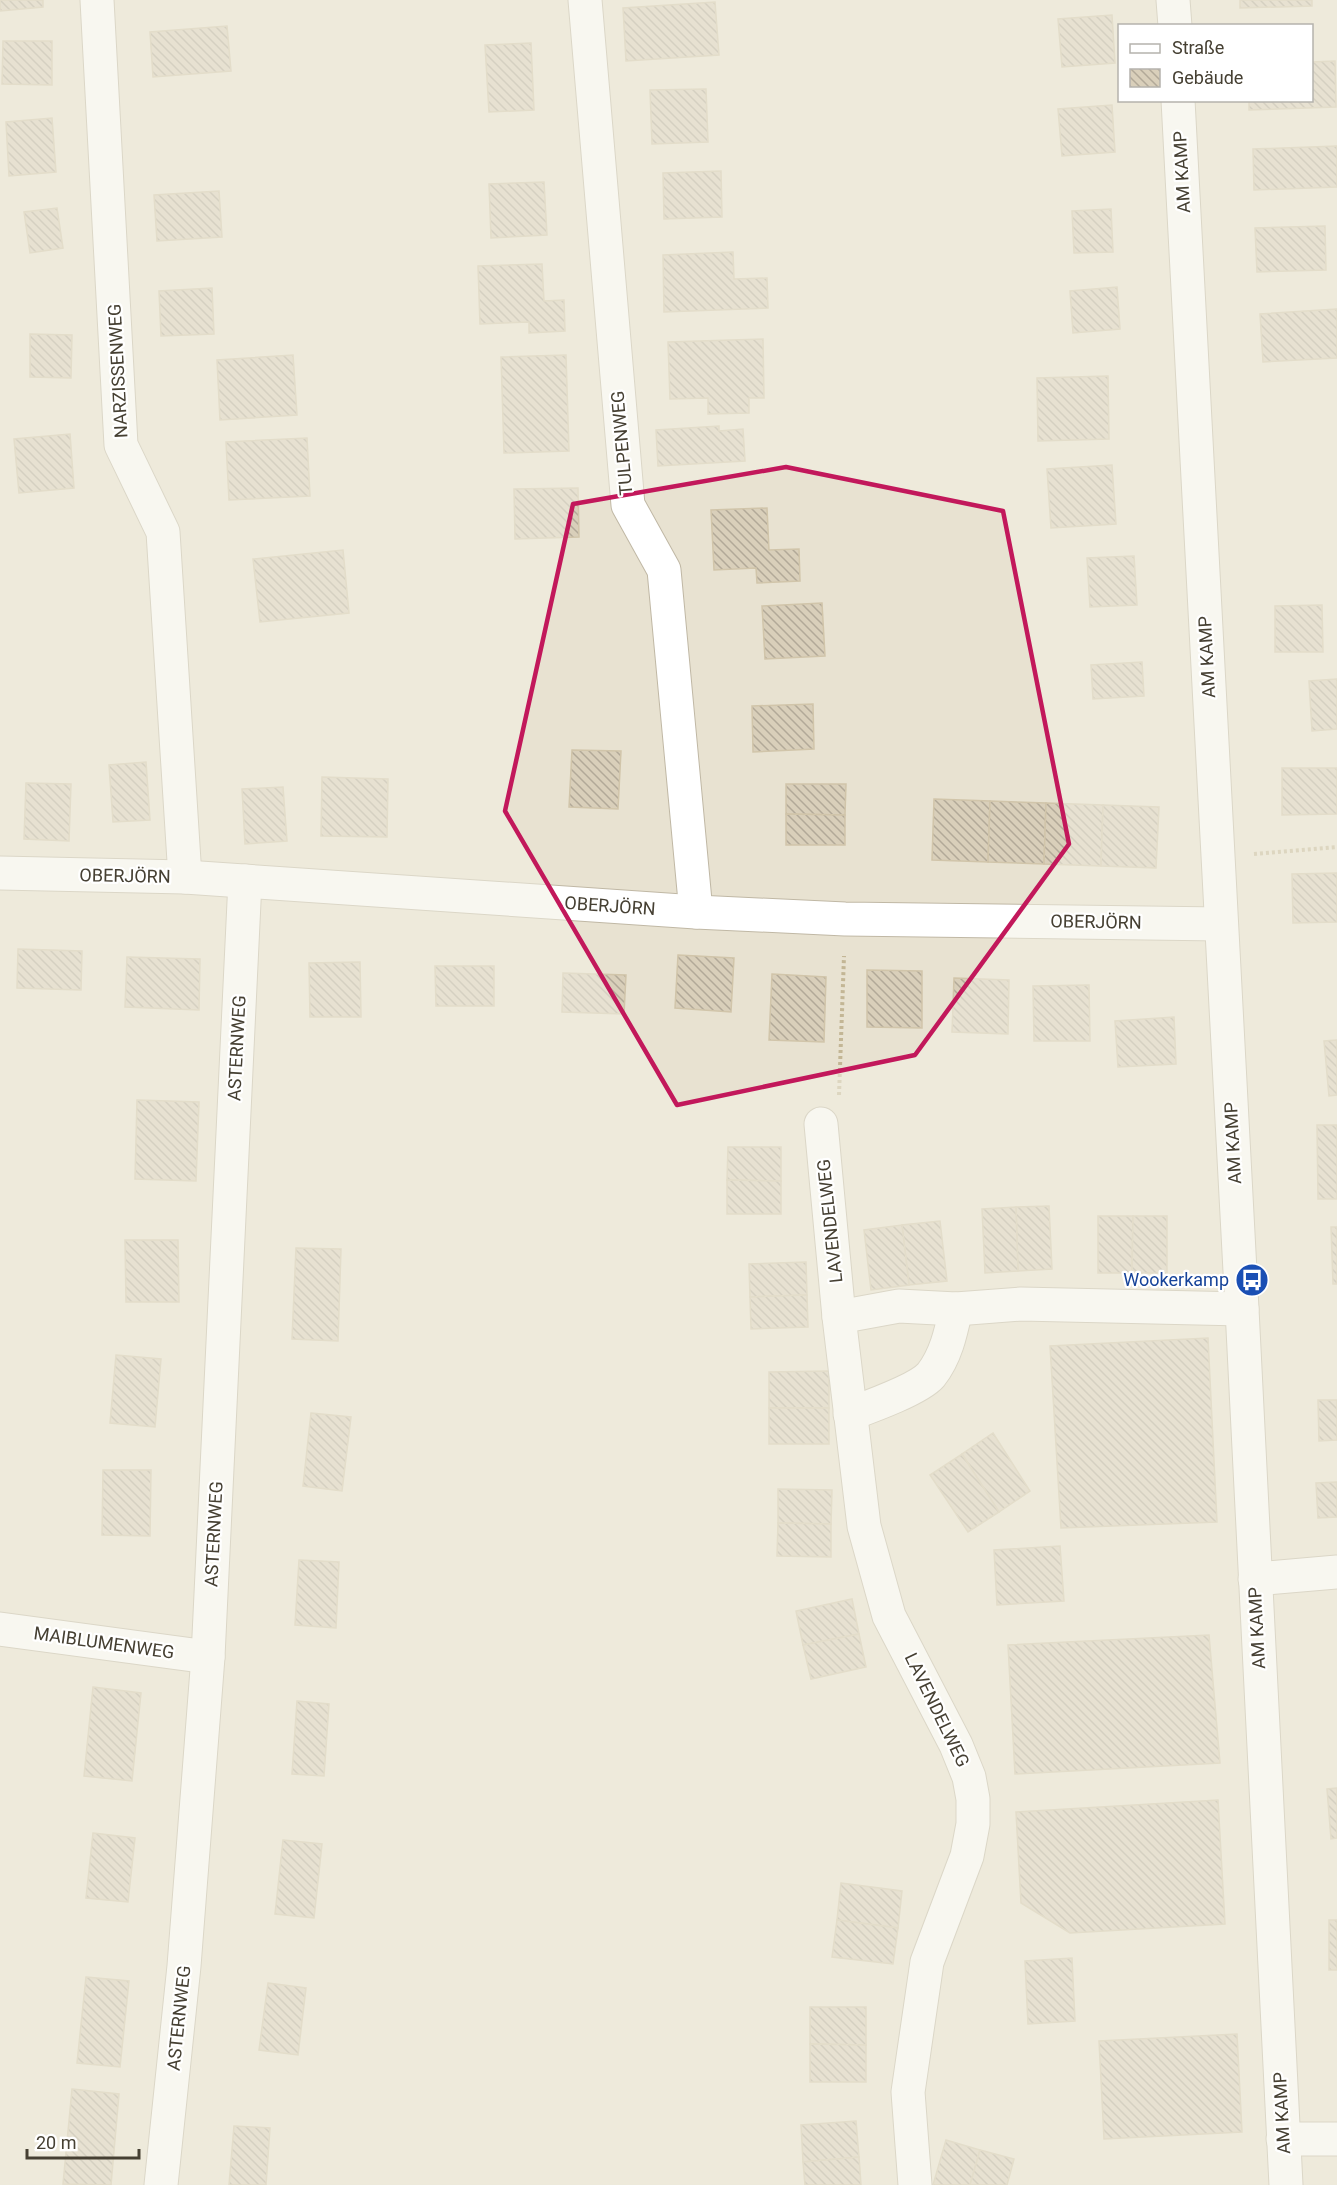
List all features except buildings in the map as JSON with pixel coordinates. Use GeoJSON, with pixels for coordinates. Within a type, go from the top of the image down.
{"type":"FeatureCollection","features":[{"type":"Feature","properties":{"kind":"street","name":"NARZISSENWEG"},"geometry":{"type":"LineString","coordinates":[[98,0],[121,445],[163,532],[185,877]]}},
{"type":"Feature","properties":{"kind":"street","name":"TULPENWEG"},"geometry":{"type":"LineString","coordinates":[[585,0],[628,505],[664,570],[696,912]]}},
{"type":"Feature","properties":{"kind":"street"},"geometry":{"type":"LineString","coordinates":[[1173,0],[1175,24]]}},
{"type":"Feature","properties":{"kind":"street","name":"AM KAMP"},"geometry":{"type":"LineString","coordinates":[[1179,102],[1286,2185]]}},
{"type":"Feature","properties":{"kind":"street","name":"OBERJÖRN"},"geometry":{"type":"LineString","coordinates":[[0,873],[185,877],[696,912],[845,919],[1221,924]]}},
{"type":"Feature","properties":{"kind":"street","name":"ASTERNWEG"},"geometry":{"type":"LineString","coordinates":[[160,2185],[184,1966],[208,1657],[245,881]]}},
{"type":"Feature","properties":{"kind":"street","name":"LAVENDELWEG"},"geometry":{"type":"LineString","coordinates":[[821,1124],[839,1317],[864,1526],[889,1616],[956,1745],[969,1777],[973,1799],[973,1824],[968,1856],[927,1962],[908,2092],[915,2185]]}},
{"type":"Feature","properties":{"kind":"street"},"geometry":{"type":"LineString","coordinates":[[839,1317],[899,1306],[956,1309],[1021,1304],[1242,1309]]}},
{"type":"Feature","properties":{"kind":"street"},"geometry":{"type":"LineString","coordinates":[[850,1414],[896,1395],[930,1376],[949,1342],[956,1309]]}},
{"type":"Feature","properties":{"kind":"street"},"geometry":{"type":"LineString","coordinates":[[1255,1579],[1337,1572]]}},
{"type":"Feature","properties":{"kind":"street","name":"MAIBLUMENWEG"},"geometry":{"type":"LineString","coordinates":[[0,1629],[208,1657]]}},
{"type":"Feature","properties":{"kind":"street"},"geometry":{"type":"LineString","coordinates":[[1283,2139],[1337,2139]]}},
{"type":"Feature","properties":{"kind":"path"},"geometry":{"type":"LineString","coordinates":[[1217,857],[1337,847]]}},
{"type":"Feature","properties":{"kind":"path"},"geometry":{"type":"LineString","coordinates":[[821,1124],[820,1116],[839,1112],[845,919]]}},
{"type":"Feature","properties":{"kind":"highlighted area"},"geometry":{"type":"Polygon","coordinates":[[[786,467],[1003,511],[1069,844],[915,1055],[677,1105],[505,811],[573,504],[786,467]]]}},
{"type":"Feature","properties":{"kind":"shaded area"},"geometry":{"type":"Polygon","coordinates":[[[0,0],[1337,0],[1337,2185],[0,2185],[0,0]]]}},
{"type":"Feature","properties":{"kind":"place","name":"Wookerkamp"},"geometry":{"type":"Point","coordinates":[1252,1280]}}]}
